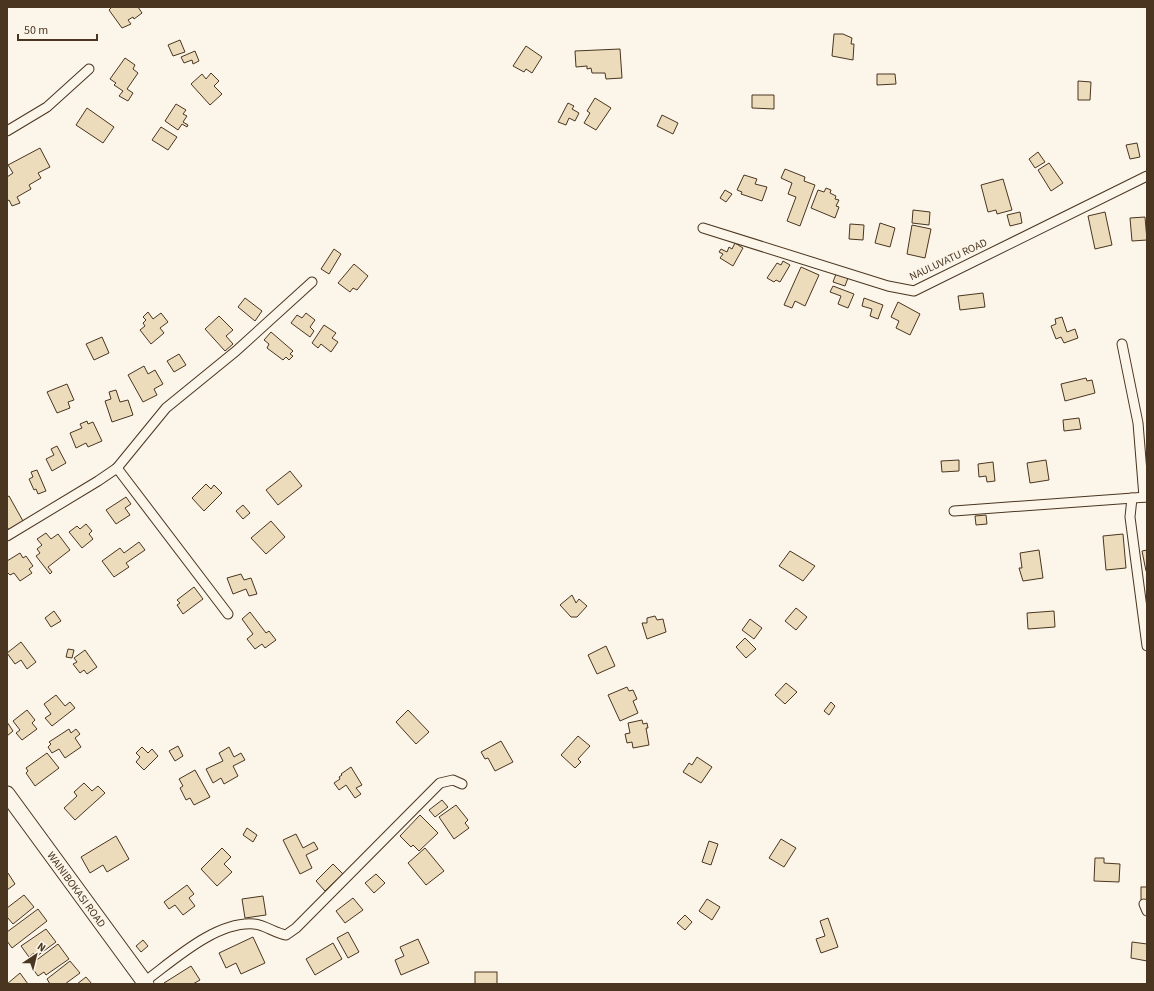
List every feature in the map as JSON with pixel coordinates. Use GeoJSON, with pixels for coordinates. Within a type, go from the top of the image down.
{"type":"FeatureCollection","features":[{"type":"Feature","properties":{"kind":"main road","name":"WAINIBOKASI ROAD"},"geometry":{"type":"LineString","coordinates":[[7,794],[145,983]]}},
{"type":"Feature","properties":{"kind":"street"},"geometry":{"type":"LineString","coordinates":[[7,131],[47,107],[89,69]]}},
{"type":"Feature","properties":{"kind":"street","name":"NAULUVATU ROAD"},"geometry":{"type":"LineString","coordinates":[[703,228],[888,286],[914,290],[1147,176]]}},
{"type":"Feature","properties":{"kind":"street"},"geometry":{"type":"LineString","coordinates":[[7,536],[117,468],[166,408],[236,351],[312,282]]}},
{"type":"Feature","properties":{"kind":"street"},"geometry":{"type":"LineString","coordinates":[[954,511],[1146,497],[1138,423],[1122,344]]}},
{"type":"Feature","properties":{"kind":"street"},"geometry":{"type":"LineString","coordinates":[[117,468],[228,614]]}},
{"type":"Feature","properties":{"kind":"street"},"geometry":{"type":"LineString","coordinates":[[1132,498],[1130,517],[1147,646]]}},
{"type":"Feature","properties":{"kind":"street"},"geometry":{"type":"LineString","coordinates":[[145,983],[215,932],[241,924],[257,924],[276,933],[286,935],[296,928],[440,784],[453,780],[462,784]]}},
{"type":"Feature","properties":{"kind":"building"},"geometry":{"type":"Polygon","coordinates":[[[112,7],[138,7],[142,13],[134,19],[133,17],[128,20],[131,24],[122,28],[109,10],[112,7]]]}},
{"type":"Feature","properties":{"kind":"building"},"geometry":{"type":"Polygon","coordinates":[[[834,34],[843,34],[852,38],[851,44],[854,44],[853,60],[832,56],[834,34]]]}},
{"type":"Feature","properties":{"kind":"building"},"geometry":{"type":"Polygon","coordinates":[[[180,40],[185,52],[173,56],[168,45],[180,40]]]}},
{"type":"Feature","properties":{"kind":"building"},"geometry":{"type":"Polygon","coordinates":[[[526,46],[542,57],[532,73],[526,69],[524,72],[513,66],[526,46]]]}},
{"type":"Feature","properties":{"kind":"building"},"geometry":{"type":"Polygon","coordinates":[[[620,49],[622,78],[606,79],[605,73],[592,73],[591,68],[587,69],[587,66],[576,67],[575,51],[620,49]]]}},
{"type":"Feature","properties":{"kind":"building"},"geometry":{"type":"Polygon","coordinates":[[[195,51],[199,61],[193,64],[192,60],[184,63],[181,57],[195,51]]]}},
{"type":"Feature","properties":{"kind":"building"},"geometry":{"type":"Polygon","coordinates":[[[125,58],[135,65],[133,69],[138,73],[127,89],[133,93],[128,101],[119,96],[123,91],[114,85],[116,83],[110,79],[125,58]]]}},
{"type":"Feature","properties":{"kind":"building"},"geometry":{"type":"Polygon","coordinates":[[[211,73],[219,81],[214,86],[222,94],[210,105],[191,84],[202,74],[206,79],[211,73]]]}},
{"type":"Feature","properties":{"kind":"building"},"geometry":{"type":"Polygon","coordinates":[[[877,74],[895,74],[896,84],[877,85],[877,74]]]}},
{"type":"Feature","properties":{"kind":"building"},"geometry":{"type":"Polygon","coordinates":[[[1078,81],[1091,82],[1090,100],[1078,100],[1078,81]]]}},
{"type":"Feature","properties":{"kind":"building"},"geometry":{"type":"Polygon","coordinates":[[[752,95],[774,95],[774,109],[752,108],[752,95]]]}},
{"type":"Feature","properties":{"kind":"building"},"geometry":{"type":"Polygon","coordinates":[[[595,98],[611,108],[596,130],[584,123],[590,113],[587,111],[595,98]]]}},
{"type":"Feature","properties":{"kind":"building"},"geometry":{"type":"Polygon","coordinates":[[[568,103],[574,106],[572,109],[579,113],[575,121],[569,118],[566,125],[558,122],[568,103]]]}},
{"type":"Feature","properties":{"kind":"building"},"geometry":{"type":"Polygon","coordinates":[[[176,104],[186,110],[183,114],[187,116],[183,122],[188,125],[187,127],[182,124],[178,130],[165,121],[176,104]]]}},
{"type":"Feature","properties":{"kind":"building"},"geometry":{"type":"Polygon","coordinates":[[[87,108],[114,127],[103,143],[76,125],[87,108]]]}},
{"type":"Feature","properties":{"kind":"building"},"geometry":{"type":"Polygon","coordinates":[[[662,115],[678,123],[673,134],[657,126],[662,115]]]}},
{"type":"Feature","properties":{"kind":"building"},"geometry":{"type":"Polygon","coordinates":[[[161,127],[177,137],[168,150],[152,140],[161,127]]]}},
{"type":"Feature","properties":{"kind":"building"},"geometry":{"type":"Polygon","coordinates":[[[1137,143],[1140,157],[1130,159],[1126,145],[1137,143]]]}},
{"type":"Feature","properties":{"kind":"building"},"geometry":{"type":"Polygon","coordinates":[[[40,148],[50,167],[38,173],[41,178],[29,185],[31,189],[17,197],[20,203],[12,206],[9,200],[7,201],[7,177],[13,173],[8,165],[40,148]]]}},
{"type":"Feature","properties":{"kind":"building"},"geometry":{"type":"Polygon","coordinates":[[[1038,152],[1045,162],[1035,168],[1029,159],[1038,152]]]}},
{"type":"Feature","properties":{"kind":"building"},"geometry":{"type":"Polygon","coordinates":[[[1049,163],[1063,183],[1051,191],[1038,170],[1049,163]]]}},
{"type":"Feature","properties":{"kind":"building"},"geometry":{"type":"Polygon","coordinates":[[[785,169],[805,177],[804,181],[815,185],[800,226],[787,221],[796,197],[788,194],[792,183],[781,178],[785,169]]]}},
{"type":"Feature","properties":{"kind":"building"},"geometry":{"type":"Polygon","coordinates":[[[744,175],[757,179],[755,184],[767,187],[762,201],[741,194],[742,192],[737,190],[744,175]]]}},
{"type":"Feature","properties":{"kind":"building"},"geometry":{"type":"Polygon","coordinates":[[[1003,179],[1012,210],[997,214],[996,210],[988,212],[981,185],[1003,179]]]}},
{"type":"Feature","properties":{"kind":"building"},"geometry":{"type":"Polygon","coordinates":[[[826,188],[831,190],[830,193],[836,196],[835,199],[839,200],[836,206],[839,207],[835,218],[811,208],[818,190],[824,192],[826,188]]]}},
{"type":"Feature","properties":{"kind":"building"},"geometry":{"type":"Polygon","coordinates":[[[725,190],[732,194],[726,202],[720,198],[725,190]]]}},
{"type":"Feature","properties":{"kind":"building"},"geometry":{"type":"Polygon","coordinates":[[[913,210],[930,212],[929,225],[912,223],[913,210]]]}},
{"type":"Feature","properties":{"kind":"building"},"geometry":{"type":"Polygon","coordinates":[[[1020,212],[1022,223],[1010,226],[1007,215],[1020,212]]]}},
{"type":"Feature","properties":{"kind":"building"},"geometry":{"type":"Polygon","coordinates":[[[1105,212],[1112,245],[1095,249],[1088,216],[1105,212]]]}},
{"type":"Feature","properties":{"kind":"building"},"geometry":{"type":"Polygon","coordinates":[[[1145,217],[1147,240],[1132,241],[1130,218],[1145,217]]]}},
{"type":"Feature","properties":{"kind":"building"},"geometry":{"type":"Polygon","coordinates":[[[880,223],[895,228],[890,247],[875,243],[880,223]]]}},
{"type":"Feature","properties":{"kind":"building"},"geometry":{"type":"Polygon","coordinates":[[[850,224],[864,225],[863,240],[849,239],[850,224]]]}},
{"type":"Feature","properties":{"kind":"building"},"geometry":{"type":"Polygon","coordinates":[[[912,225],[931,229],[925,258],[907,254],[912,225]]]}},
{"type":"Feature","properties":{"kind":"building"},"geometry":{"type":"Polygon","coordinates":[[[735,243],[743,248],[733,266],[720,258],[723,254],[719,252],[721,249],[727,252],[729,247],[732,249],[735,243]]]}},
{"type":"Feature","properties":{"kind":"building"},"geometry":{"type":"Polygon","coordinates":[[[334,249],[341,254],[329,274],[321,269],[334,249]]]}},
{"type":"Feature","properties":{"kind":"building"},"geometry":{"type":"Polygon","coordinates":[[[783,261],[790,265],[780,282],[776,280],[774,282],[767,278],[777,263],[781,265],[783,261]]]}},
{"type":"Feature","properties":{"kind":"building"},"geometry":{"type":"Polygon","coordinates":[[[354,264],[368,276],[357,290],[353,288],[350,292],[338,283],[354,264]]]}},
{"type":"Feature","properties":{"kind":"building"},"geometry":{"type":"Polygon","coordinates":[[[801,267],[819,275],[805,306],[795,301],[792,308],[784,305],[801,267]]]}},
{"type":"Feature","properties":{"kind":"building"},"geometry":{"type":"Polygon","coordinates":[[[836,274],[848,278],[845,286],[833,282],[836,274]]]}},
{"type":"Feature","properties":{"kind":"building"},"geometry":{"type":"Polygon","coordinates":[[[833,286],[854,294],[848,308],[838,304],[841,296],[830,292],[833,286]]]}},
{"type":"Feature","properties":{"kind":"building"},"geometry":{"type":"Polygon","coordinates":[[[983,293],[985,307],[960,310],[958,296],[983,293]]]}},
{"type":"Feature","properties":{"kind":"building"},"geometry":{"type":"Polygon","coordinates":[[[245,298],[262,311],[255,321],[238,307],[245,298]]]}},
{"type":"Feature","properties":{"kind":"building"},"geometry":{"type":"Polygon","coordinates":[[[864,298],[883,305],[878,319],[870,316],[872,309],[862,306],[864,298]]]}},
{"type":"Feature","properties":{"kind":"building"},"geometry":{"type":"Polygon","coordinates":[[[898,302],[920,314],[910,335],[896,328],[899,321],[891,317],[898,302]]]}},
{"type":"Feature","properties":{"kind":"building"},"geometry":{"type":"Polygon","coordinates":[[[148,312],[153,319],[161,313],[168,322],[160,328],[164,333],[151,344],[140,330],[145,326],[143,323],[146,320],[143,317],[148,312]]]}},
{"type":"Feature","properties":{"kind":"building"},"geometry":{"type":"Polygon","coordinates":[[[306,313],[315,320],[310,327],[314,331],[310,337],[291,323],[297,315],[302,318],[306,313]]]}},
{"type":"Feature","properties":{"kind":"building"},"geometry":{"type":"Polygon","coordinates":[[[219,316],[233,330],[226,336],[233,344],[225,351],[205,329],[219,316]]]}},
{"type":"Feature","properties":{"kind":"building"},"geometry":{"type":"Polygon","coordinates":[[[1062,317],[1067,332],[1075,329],[1078,338],[1064,343],[1061,337],[1056,339],[1051,326],[1056,324],[1055,319],[1062,317]]]}},
{"type":"Feature","properties":{"kind":"building"},"geometry":{"type":"Polygon","coordinates":[[[324,325],[336,333],[332,338],[338,342],[331,352],[321,344],[318,348],[312,343],[324,325]]]}},
{"type":"Feature","properties":{"kind":"building"},"geometry":{"type":"Polygon","coordinates":[[[271,332],[293,351],[290,354],[293,356],[289,360],[286,357],[283,360],[267,348],[269,344],[264,340],[271,332]]]}},
{"type":"Feature","properties":{"kind":"building"},"geometry":{"type":"Polygon","coordinates":[[[102,337],[109,353],[94,360],[86,344],[102,337]]]}},
{"type":"Feature","properties":{"kind":"building"},"geometry":{"type":"Polygon","coordinates":[[[179,354],[186,365],[174,372],[167,361],[179,354]]]}},
{"type":"Feature","properties":{"kind":"building"},"geometry":{"type":"Polygon","coordinates":[[[144,366],[148,374],[155,370],[163,384],[154,389],[157,395],[143,402],[128,375],[144,366]]]}},
{"type":"Feature","properties":{"kind":"building"},"geometry":{"type":"Polygon","coordinates":[[[1086,378],[1087,381],[1092,380],[1095,393],[1065,401],[1061,384],[1086,378]]]}},
{"type":"Feature","properties":{"kind":"building"},"geometry":{"type":"Polygon","coordinates":[[[67,384],[74,400],[68,402],[70,408],[57,413],[47,392],[67,384]]]}},
{"type":"Feature","properties":{"kind":"building"},"geometry":{"type":"Polygon","coordinates":[[[116,390],[120,402],[128,400],[133,415],[112,422],[105,401],[111,399],[109,392],[116,390]]]}},
{"type":"Feature","properties":{"kind":"building"},"geometry":{"type":"Polygon","coordinates":[[[1079,418],[1081,429],[1064,431],[1063,420],[1079,418]]]}},
{"type":"Feature","properties":{"kind":"building"},"geometry":{"type":"Polygon","coordinates":[[[87,421],[88,424],[93,422],[102,441],[88,447],[86,443],[76,448],[70,433],[82,428],[80,424],[87,421]]]}},
{"type":"Feature","properties":{"kind":"building"},"geometry":{"type":"Polygon","coordinates":[[[57,446],[66,463],[52,471],[46,459],[54,455],[51,449],[57,446]]]}},
{"type":"Feature","properties":{"kind":"building"},"geometry":{"type":"Polygon","coordinates":[[[959,460],[959,471],[942,472],[941,461],[959,460]]]}},
{"type":"Feature","properties":{"kind":"building"},"geometry":{"type":"Polygon","coordinates":[[[1046,460],[1049,480],[1030,483],[1027,463],[1046,460]]]}},
{"type":"Feature","properties":{"kind":"building"},"geometry":{"type":"Polygon","coordinates":[[[993,462],[995,481],[987,482],[986,476],[979,477],[978,464],[993,462]]]}},
{"type":"Feature","properties":{"kind":"building"},"geometry":{"type":"Polygon","coordinates":[[[37,470],[46,491],[38,494],[36,489],[34,490],[29,479],[33,477],[31,472],[37,470]]]}},
{"type":"Feature","properties":{"kind":"building"},"geometry":{"type":"Polygon","coordinates":[[[290,471],[302,486],[278,505],[266,490],[290,471]]]}},
{"type":"Feature","properties":{"kind":"building"},"geometry":{"type":"Polygon","coordinates":[[[206,484],[211,489],[214,485],[222,493],[204,511],[192,498],[206,484]]]}},
{"type":"Feature","properties":{"kind":"building"},"geometry":{"type":"Polygon","coordinates":[[[9,496],[23,521],[9,530],[7,527],[7,497],[9,496]]]}},
{"type":"Feature","properties":{"kind":"building"},"geometry":{"type":"Polygon","coordinates":[[[126,497],[131,504],[125,508],[130,515],[116,524],[106,510],[126,497]]]}},
{"type":"Feature","properties":{"kind":"building"},"geometry":{"type":"Polygon","coordinates":[[[243,505],[250,513],[243,519],[236,511],[243,505]]]}},
{"type":"Feature","properties":{"kind":"building"},"geometry":{"type":"Polygon","coordinates":[[[986,515],[987,524],[976,525],[975,516],[986,515]]]}},
{"type":"Feature","properties":{"kind":"building"},"geometry":{"type":"Polygon","coordinates":[[[271,521],[285,537],[266,554],[251,538],[271,521]]]}},
{"type":"Feature","properties":{"kind":"building"},"geometry":{"type":"Polygon","coordinates":[[[86,524],[92,531],[89,534],[93,539],[82,548],[69,532],[77,526],[80,529],[86,524]]]}},
{"type":"Feature","properties":{"kind":"building"},"geometry":{"type":"Polygon","coordinates":[[[46,533],[51,539],[58,534],[70,550],[48,567],[52,572],[50,574],[36,556],[40,553],[37,549],[42,545],[37,539],[46,533]]]}},
{"type":"Feature","properties":{"kind":"building"},"geometry":{"type":"Polygon","coordinates":[[[1123,534],[1126,568],[1106,570],[1103,536],[1123,534]]]}},
{"type":"Feature","properties":{"kind":"building"},"geometry":{"type":"Polygon","coordinates":[[[139,542],[145,550],[126,563],[129,567],[114,577],[102,561],[120,548],[124,553],[139,542]]]}},
{"type":"Feature","properties":{"kind":"building"},"geometry":{"type":"Polygon","coordinates":[[[1039,550],[1043,578],[1023,581],[1019,568],[1022,568],[1020,553],[1039,550]]]}},
{"type":"Feature","properties":{"kind":"building"},"geometry":{"type":"Polygon","coordinates":[[[1147,550],[1147,571],[1146,571],[1142,551],[1147,550]]]}},
{"type":"Feature","properties":{"kind":"building"},"geometry":{"type":"Polygon","coordinates":[[[790,551],[815,566],[803,581],[779,566],[790,551]]]}},
{"type":"Feature","properties":{"kind":"building"},"geometry":{"type":"Polygon","coordinates":[[[20,553],[23,558],[26,556],[33,566],[29,569],[32,573],[20,581],[14,573],[10,575],[7,572],[7,561],[20,553]]]}},
{"type":"Feature","properties":{"kind":"building"},"geometry":{"type":"Polygon","coordinates":[[[241,574],[244,580],[251,578],[257,594],[249,596],[246,589],[233,594],[227,578],[241,574]]]}},
{"type":"Feature","properties":{"kind":"building"},"geometry":{"type":"Polygon","coordinates":[[[194,587],[203,599],[183,614],[177,605],[180,603],[177,600],[194,587]]]}},
{"type":"Feature","properties":{"kind":"building"},"geometry":{"type":"Polygon","coordinates":[[[572,595],[576,603],[579,599],[587,606],[577,617],[571,617],[560,605],[572,595]]]}},
{"type":"Feature","properties":{"kind":"building"},"geometry":{"type":"Polygon","coordinates":[[[796,608],[807,617],[796,630],[785,621],[796,608]]]}},
{"type":"Feature","properties":{"kind":"building"},"geometry":{"type":"Polygon","coordinates":[[[54,611],[61,621],[51,627],[45,618],[54,611]]]}},
{"type":"Feature","properties":{"kind":"building"},"geometry":{"type":"Polygon","coordinates":[[[1054,611],[1055,627],[1028,629],[1027,613],[1054,611]]]}},
{"type":"Feature","properties":{"kind":"building"},"geometry":{"type":"Polygon","coordinates":[[[250,612],[266,633],[269,631],[276,640],[265,648],[262,644],[255,649],[247,639],[253,634],[242,619],[250,612]]]}},
{"type":"Feature","properties":{"kind":"building"},"geometry":{"type":"Polygon","coordinates":[[[655,616],[657,620],[663,619],[666,632],[647,639],[642,623],[647,623],[647,618],[655,616]]]}},
{"type":"Feature","properties":{"kind":"building"},"geometry":{"type":"Polygon","coordinates":[[[750,619],[762,628],[754,639],[742,630],[750,619]]]}},
{"type":"Feature","properties":{"kind":"building"},"geometry":{"type":"Polygon","coordinates":[[[745,638],[756,649],[746,658],[736,647],[745,638]]]}},
{"type":"Feature","properties":{"kind":"building"},"geometry":{"type":"Polygon","coordinates":[[[21,642],[36,662],[27,669],[21,660],[15,664],[7,653],[21,642]]]}},
{"type":"Feature","properties":{"kind":"building"},"geometry":{"type":"Polygon","coordinates":[[[606,646],[615,666],[597,674],[588,655],[606,646]]]}},
{"type":"Feature","properties":{"kind":"building"},"geometry":{"type":"Polygon","coordinates":[[[68,649],[74,650],[72,658],[66,657],[68,649]]]}},
{"type":"Feature","properties":{"kind":"building"},"geometry":{"type":"Polygon","coordinates":[[[85,650],[97,667],[87,674],[84,670],[80,673],[73,664],[77,662],[74,658],[85,650]]]}},
{"type":"Feature","properties":{"kind":"building"},"geometry":{"type":"Polygon","coordinates":[[[786,683],[797,692],[785,704],[775,695],[786,683]]]}},
{"type":"Feature","properties":{"kind":"building"},"geometry":{"type":"Polygon","coordinates":[[[627,687],[629,691],[633,690],[637,699],[633,701],[638,713],[620,721],[608,695],[627,687]]]}},
{"type":"Feature","properties":{"kind":"building"},"geometry":{"type":"Polygon","coordinates":[[[56,695],[65,706],[70,702],[75,708],[52,726],[45,718],[51,714],[44,704],[56,695]]]}},
{"type":"Feature","properties":{"kind":"building"},"geometry":{"type":"Polygon","coordinates":[[[831,702],[835,706],[829,715],[824,711],[831,702]]]}},
{"type":"Feature","properties":{"kind":"building"},"geometry":{"type":"Polygon","coordinates":[[[27,710],[35,720],[32,723],[37,729],[22,740],[16,733],[20,730],[13,721],[27,710]]]}},
{"type":"Feature","properties":{"kind":"building"},"geometry":{"type":"Polygon","coordinates":[[[408,710],[429,732],[416,744],[396,722],[408,710]]]}},
{"type":"Feature","properties":{"kind":"building"},"geometry":{"type":"Polygon","coordinates":[[[642,720],[643,724],[647,723],[648,728],[646,728],[649,745],[633,748],[632,742],[627,743],[625,734],[630,733],[628,723],[642,720]]]}},
{"type":"Feature","properties":{"kind":"building"},"geometry":{"type":"Polygon","coordinates":[[[7,722],[13,731],[7,736],[7,722]]]}},
{"type":"Feature","properties":{"kind":"building"},"geometry":{"type":"Polygon","coordinates":[[[69,729],[71,733],[76,729],[80,734],[75,738],[81,747],[65,758],[59,749],[52,753],[48,747],[51,744],[49,742],[69,729]]]}},
{"type":"Feature","properties":{"kind":"building"},"geometry":{"type":"Polygon","coordinates":[[[578,736],[590,746],[578,759],[581,762],[575,768],[561,755],[578,736]]]}},
{"type":"Feature","properties":{"kind":"building"},"geometry":{"type":"Polygon","coordinates":[[[501,741],[513,762],[495,771],[488,758],[485,759],[481,752],[501,741]]]}},
{"type":"Feature","properties":{"kind":"building"},"geometry":{"type":"Polygon","coordinates":[[[178,746],[183,756],[175,761],[169,751],[178,746]]]}},
{"type":"Feature","properties":{"kind":"building"},"geometry":{"type":"Polygon","coordinates":[[[142,747],[148,753],[152,749],[158,756],[144,770],[136,762],[140,757],[136,753],[142,747]]]}},
{"type":"Feature","properties":{"kind":"building"},"geometry":{"type":"Polygon","coordinates":[[[229,747],[234,757],[241,753],[245,760],[233,766],[238,776],[224,784],[221,778],[213,783],[206,769],[223,761],[219,753],[229,747]]]}},
{"type":"Feature","properties":{"kind":"building"},"geometry":{"type":"Polygon","coordinates":[[[47,753],[59,768],[35,786],[26,773],[28,771],[26,768],[47,753]]]}},
{"type":"Feature","properties":{"kind":"building"},"geometry":{"type":"Polygon","coordinates":[[[697,757],[712,767],[701,783],[683,772],[689,763],[692,765],[697,757]]]}},
{"type":"Feature","properties":{"kind":"building"},"geometry":{"type":"Polygon","coordinates":[[[351,767],[362,785],[356,788],[361,794],[355,798],[346,785],[339,790],[334,783],[340,779],[339,777],[342,775],[341,774],[351,767]]]}},
{"type":"Feature","properties":{"kind":"building"},"geometry":{"type":"Polygon","coordinates":[[[195,770],[210,797],[194,805],[190,798],[186,800],[180,788],[183,786],[179,779],[195,770]]]}},
{"type":"Feature","properties":{"kind":"building"},"geometry":{"type":"Polygon","coordinates":[[[84,783],[92,791],[98,786],[105,793],[75,820],[64,808],[77,796],[74,792],[84,783]]]}},
{"type":"Feature","properties":{"kind":"building"},"geometry":{"type":"Polygon","coordinates":[[[442,800],[448,807],[435,817],[429,810],[442,800]]]}},
{"type":"Feature","properties":{"kind":"building"},"geometry":{"type":"Polygon","coordinates":[[[456,805],[468,820],[465,823],[469,828],[454,839],[439,817],[456,805]]]}},
{"type":"Feature","properties":{"kind":"building"},"geometry":{"type":"Polygon","coordinates":[[[420,815],[438,833],[419,851],[413,845],[411,847],[400,836],[420,815]]]}},
{"type":"Feature","properties":{"kind":"building"},"geometry":{"type":"Polygon","coordinates":[[[247,828],[257,835],[253,842],[243,835],[247,828]]]}},
{"type":"Feature","properties":{"kind":"building"},"geometry":{"type":"Polygon","coordinates":[[[296,834],[303,848],[314,842],[318,849],[306,855],[312,868],[300,874],[283,840],[296,834]]]}},
{"type":"Feature","properties":{"kind":"building"},"geometry":{"type":"Polygon","coordinates":[[[116,836],[129,859],[107,872],[103,865],[90,873],[81,857],[116,836]]]}},
{"type":"Feature","properties":{"kind":"building"},"geometry":{"type":"Polygon","coordinates":[[[781,839],[796,848],[784,867],[769,858],[781,839]]]}},
{"type":"Feature","properties":{"kind":"building"},"geometry":{"type":"Polygon","coordinates":[[[709,841],[718,844],[711,865],[702,862],[709,841]]]}},
{"type":"Feature","properties":{"kind":"building"},"geometry":{"type":"Polygon","coordinates":[[[222,848],[231,857],[224,864],[232,872],[217,886],[201,869],[222,848]]]}},
{"type":"Feature","properties":{"kind":"building"},"geometry":{"type":"Polygon","coordinates":[[[425,848],[444,871],[426,885],[408,863],[425,848]]]}},
{"type":"Feature","properties":{"kind":"building"},"geometry":{"type":"Polygon","coordinates":[[[1095,858],[1104,858],[1104,863],[1120,864],[1119,882],[1094,881],[1095,858]]]}},
{"type":"Feature","properties":{"kind":"building"},"geometry":{"type":"Polygon","coordinates":[[[333,864],[343,874],[325,891],[316,881],[333,864]]]}},
{"type":"Feature","properties":{"kind":"building"},"geometry":{"type":"Polygon","coordinates":[[[8,873],[15,884],[7,890],[7,874],[8,873]]]}},
{"type":"Feature","properties":{"kind":"building"},"geometry":{"type":"Polygon","coordinates":[[[376,874],[385,883],[374,893],[365,883],[376,874]]]}},
{"type":"Feature","properties":{"kind":"building"},"geometry":{"type":"Polygon","coordinates":[[[187,885],[194,894],[189,898],[195,906],[183,915],[175,905],[169,909],[164,902],[187,885]]]}},
{"type":"Feature","properties":{"kind":"building"},"geometry":{"type":"Polygon","coordinates":[[[1141,887],[1147,887],[1147,900],[1141,900],[1141,887]]]}},
{"type":"Feature","properties":{"kind":"building"},"geometry":{"type":"Polygon","coordinates":[[[24,895],[34,907],[13,924],[7,917],[7,908],[24,895]]]}},
{"type":"Feature","properties":{"kind":"building"},"geometry":{"type":"Polygon","coordinates":[[[263,896],[266,915],[245,918],[242,899],[263,896]]]}},
{"type":"Feature","properties":{"kind":"building"},"geometry":{"type":"Polygon","coordinates":[[[353,898],[363,910],[345,923],[336,911],[353,898]]]}},
{"type":"Feature","properties":{"kind":"building"},"geometry":{"type":"Polygon","coordinates":[[[707,899],[720,907],[712,920],[699,911],[707,899]]]}},
{"type":"Feature","properties":{"kind":"building"},"geometry":{"type":"Polygon","coordinates":[[[38,909],[47,921],[12,948],[7,941],[7,932],[38,909]]]}},
{"type":"Feature","properties":{"kind":"building"},"geometry":{"type":"Polygon","coordinates":[[[685,915],[692,922],[685,930],[677,923],[685,915]]]}},
{"type":"Feature","properties":{"kind":"building"},"geometry":{"type":"Polygon","coordinates":[[[828,918],[838,947],[821,953],[816,939],[825,936],[820,921],[828,918]]]}},
{"type":"Feature","properties":{"kind":"building"},"geometry":{"type":"Polygon","coordinates":[[[46,929],[56,942],[37,956],[34,953],[29,957],[21,946],[46,929]]]}},
{"type":"Feature","properties":{"kind":"building"},"geometry":{"type":"Polygon","coordinates":[[[348,932],[359,952],[348,958],[337,938],[348,932]]]}},
{"type":"Feature","properties":{"kind":"building"},"geometry":{"type":"Polygon","coordinates":[[[253,937],[265,963],[241,974],[236,963],[226,968],[219,953],[253,937]]]}},
{"type":"Feature","properties":{"kind":"building"},"geometry":{"type":"Polygon","coordinates":[[[418,939],[429,963],[401,975],[395,960],[404,956],[400,947],[418,939]]]}},
{"type":"Feature","properties":{"kind":"building"},"geometry":{"type":"Polygon","coordinates":[[[143,940],[148,946],[141,952],[136,946],[143,940]]]}},
{"type":"Feature","properties":{"kind":"building"},"geometry":{"type":"Polygon","coordinates":[[[1132,942],[1147,944],[1147,961],[1131,958],[1132,942]]]}},
{"type":"Feature","properties":{"kind":"building"},"geometry":{"type":"Polygon","coordinates":[[[333,943],[342,959],[315,975],[306,959],[333,943]]]}},
{"type":"Feature","properties":{"kind":"building"},"geometry":{"type":"Polygon","coordinates":[[[58,944],[69,959],[46,975],[44,972],[38,976],[30,965],[58,944]]]}},
{"type":"Feature","properties":{"kind":"building"},"geometry":{"type":"Polygon","coordinates":[[[70,961],[80,973],[65,984],[50,984],[47,979],[70,961]]]}},
{"type":"Feature","properties":{"kind":"building"},"geometry":{"type":"Polygon","coordinates":[[[191,966],[200,980],[193,984],[164,983],[191,966]]]}},
{"type":"Feature","properties":{"kind":"building"},"geometry":{"type":"Polygon","coordinates":[[[475,972],[497,972],[497,984],[475,984],[475,972]]]}},
{"type":"Feature","properties":{"kind":"building"},"geometry":{"type":"Polygon","coordinates":[[[20,973],[28,984],[7,984],[20,973]]]}},
{"type":"Feature","properties":{"kind":"building"},"geometry":{"type":"Polygon","coordinates":[[[86,977],[92,984],[77,984],[86,977]]]}}]}
